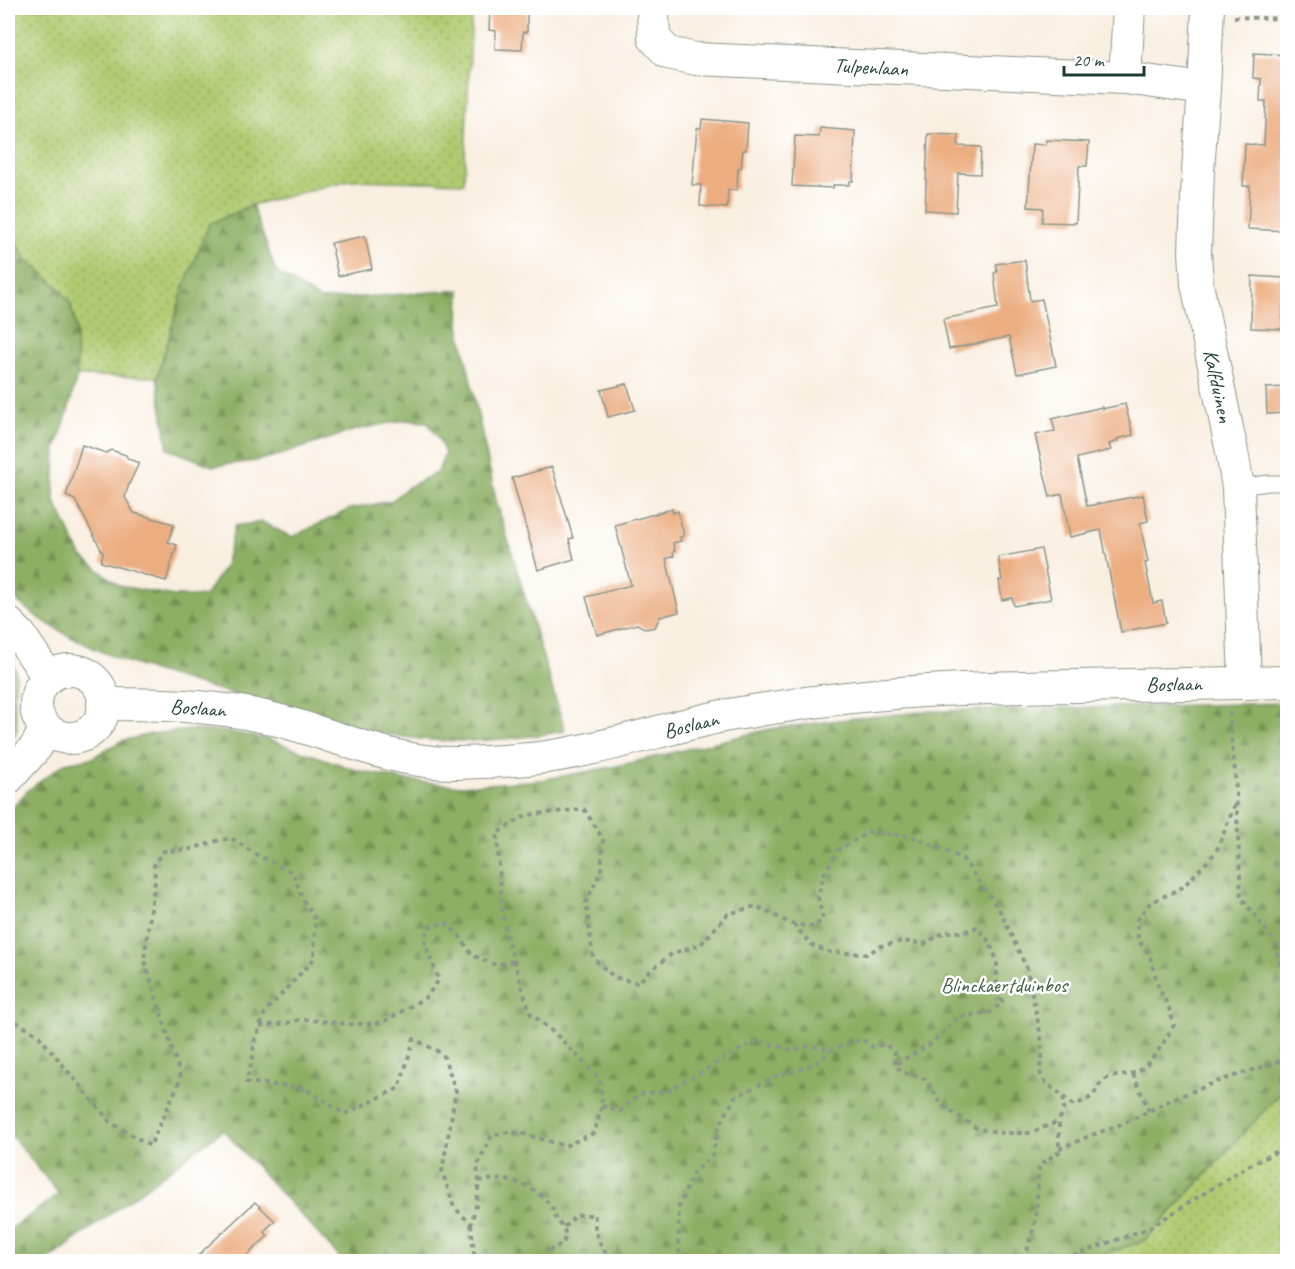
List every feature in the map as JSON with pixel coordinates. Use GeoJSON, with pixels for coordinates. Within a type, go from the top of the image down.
{"type":"FeatureCollection","features":[{"type":"Feature","properties":{"kind":"street","name":"Tulpenlaan"},"geometry":{"type":"LineString","coordinates":[[653,8],[654,38],[668,53],[696,58],[1125,78]]}},
{"type":"Feature","properties":{"kind":"street"},"geometry":{"type":"LineString","coordinates":[[1129,8],[1125,78],[1204,89]]}},
{"type":"Feature","properties":{"kind":"street","name":"Kalfduinen"},"geometry":{"type":"LineString","coordinates":[[1208,11],[1194,252],[1197,284],[1238,487],[1232,683]]}},
{"type":"Feature","properties":{"kind":"street"},"geometry":{"type":"LineString","coordinates":[[8,623],[20,635],[48,677]]}},
{"type":"Feature","properties":{"kind":"street"},"geometry":{"type":"LineString","coordinates":[[67,669],[78,670],[89,675],[100,688],[104,704],[99,722],[91,730],[84,734],[67,737],[57,735],[41,722],[36,699],[41,686],[48,677],[67,669]]}},
{"type":"Feature","properties":{"kind":"street","name":"Boslaan"},"geometry":{"type":"LineString","coordinates":[[104,704],[235,710],[268,717],[395,756],[455,763],[508,761],[551,756],[594,749],[722,717],[812,702],[886,694],[984,688],[1287,682]]}},
{"type":"Feature","properties":{"kind":"street"},"geometry":{"type":"LineString","coordinates":[[8,778],[36,747],[46,728]]}},
{"type":"Feature","properties":{"kind":"lane"},"geometry":{"type":"LineString","coordinates":[[1238,487],[1287,483]]}},
{"type":"Feature","properties":{"kind":"path"},"geometry":{"type":"LineString","coordinates":[[1208,11],[1287,19]]}},
{"type":"Feature","properties":{"kind":"path"},"geometry":{"type":"LineString","coordinates":[[1232,683],[1230,729],[1235,771],[1241,897],[1274,941],[1287,990]]}},
{"type":"Feature","properties":{"kind":"path"},"geometry":{"type":"LineString","coordinates":[[475,1262],[471,1224],[479,1181],[477,1166],[492,1135],[517,1133],[566,1146],[594,1133],[602,1106],[600,1079],[560,1038],[530,1013],[508,942],[502,909],[497,832],[528,815],[584,810],[603,839],[602,871],[586,902],[593,958],[614,977],[638,984],[673,953],[700,945],[728,914],[756,906],[793,924],[813,927],[823,919],[819,897],[824,874],[839,849],[869,832],[914,837],[962,858],[998,907],[1027,969],[1041,1037],[1042,1057],[1039,1071],[1046,1083],[1072,1104],[1082,1103],[1093,1096],[1102,1082],[1108,1078],[1133,1074],[1148,1064],[1174,1025],[1169,1008],[1158,986],[1149,953],[1138,940],[1137,920],[1150,903],[1183,887],[1216,852],[1236,802]]}},
{"type":"Feature","properties":{"kind":"path"},"geometry":{"type":"LineString","coordinates":[[8,1017],[38,1035],[110,1122],[150,1146],[181,1078],[144,958],[155,881],[154,863],[164,851],[191,849],[231,838],[257,855],[293,873],[302,898],[315,919],[314,959],[265,1012],[253,1046],[254,1053],[246,1082],[304,1088],[345,1114],[399,1088],[414,1039],[443,1054],[456,1091],[442,1171],[454,1207],[471,1224]]}},
{"type":"Feature","properties":{"kind":"path"},"geometry":{"type":"LineString","coordinates":[[261,1026],[302,1019],[368,1024],[384,1022],[391,1018],[426,997],[439,981],[425,944],[427,927],[446,923],[459,935],[472,955],[496,965],[514,961]]}},
{"type":"Feature","properties":{"kind":"path"},"geometry":{"type":"LineString","coordinates":[[793,924],[813,946],[829,952],[867,954],[880,946],[903,941],[924,944],[945,932],[964,932],[977,927],[988,940],[997,960],[997,983],[1002,1002],[991,1012],[958,1017],[933,1042],[895,1065]]}},
{"type":"Feature","properties":{"kind":"path"},"geometry":{"type":"LineString","coordinates":[[683,1262],[678,1247],[680,1207],[693,1173],[712,1156],[719,1127],[735,1097],[779,1075],[818,1062],[834,1049],[862,1039],[872,1047],[885,1044],[895,1053],[895,1065],[902,1072],[925,1079],[943,1106],[978,1129],[1004,1133],[1031,1133],[1059,1121]]}},
{"type":"Feature","properties":{"kind":"path"},"geometry":{"type":"LineString","coordinates":[[602,1106],[620,1111],[640,1094],[668,1091],[757,1040],[791,1050],[808,1046],[834,1049]]}},
{"type":"Feature","properties":{"kind":"path"},"geometry":{"type":"LineString","coordinates":[[1059,1149],[1125,1123],[1173,1099],[1286,1059],[1287,1048]]}},
{"type":"Feature","properties":{"kind":"path"},"geometry":{"type":"LineString","coordinates":[[1133,1074],[1149,1111]]}},
{"type":"Feature","properties":{"kind":"path"},"geometry":{"type":"LineString","coordinates":[[1024,1262],[1036,1218],[1039,1165],[1059,1152],[1059,1121],[1064,1108],[1063,1096]]}},
{"type":"Feature","properties":{"kind":"path"},"geometry":{"type":"LineString","coordinates":[[1056,1262],[1149,1228],[1246,1167],[1287,1146]]}},
{"type":"Feature","properties":{"kind":"path"},"geometry":{"type":"LineString","coordinates":[[479,1181],[492,1179],[524,1184],[534,1189],[552,1209],[558,1221],[565,1228],[564,1243],[550,1250],[543,1262]]}},
{"type":"Feature","properties":{"kind":"path"},"geometry":{"type":"LineString","coordinates":[[564,1227],[577,1215],[595,1215],[594,1226],[600,1243],[614,1259],[622,1262]]}},
{"type":"Feature","properties":{"kind":"green space"},"geometry":{"type":"Polygon","coordinates":[[[8,8],[472,8],[464,183],[349,180],[252,205],[210,224],[184,287],[157,377],[77,376],[76,328],[59,288],[25,258],[8,227],[8,8]]]}},
{"type":"Feature","properties":{"kind":"green space"},"geometry":{"type":"Polygon","coordinates":[[[252,205],[276,272],[321,300],[460,290],[459,325],[496,500],[565,731],[509,739],[452,741],[406,737],[337,722],[177,678],[116,658],[59,630],[29,611],[8,592],[8,227],[25,258],[59,288],[71,304],[76,328],[77,376],[56,449],[54,499],[81,556],[120,586],[174,596],[205,596],[225,566],[235,526],[262,522],[292,537],[350,509],[391,501],[407,488],[438,472],[445,453],[438,437],[427,422],[405,420],[355,430],[255,461],[213,466],[168,449],[157,377],[184,287],[209,224],[252,205]]]}},
{"type":"Feature","properties":{"kind":"green space"},"geometry":{"type":"Polygon","coordinates":[[[8,654],[16,672],[14,700],[17,729],[8,747],[8,654]]]}},
{"type":"Feature","properties":{"kind":"green space","name":"Blinckaertduinbos"},"geometry":{"type":"Polygon","coordinates":[[[1287,703],[1287,1086],[1144,1241],[1077,1262],[343,1261],[223,1130],[47,1261],[8,1261],[8,1231],[59,1194],[8,1131],[8,813],[27,791],[65,763],[92,758],[121,741],[151,734],[189,730],[221,731],[264,738],[356,770],[403,780],[462,786],[541,780],[617,766],[770,729],[855,718],[932,711],[1287,703]]]}},
{"type":"Feature","properties":{"kind":"green space"},"geometry":{"type":"Polygon","coordinates":[[[1287,1086],[1287,1261],[1077,1262],[1144,1241],[1287,1086]]]}},
{"type":"Feature","properties":{"kind":"building"},"geometry":{"type":"Polygon","coordinates":[[[490,8],[527,8],[527,32],[523,32],[522,50],[495,49],[496,31],[489,30],[490,8]]]}},
{"type":"Feature","properties":{"kind":"building"},"geometry":{"type":"Polygon","coordinates":[[[1254,53],[1287,55],[1287,231],[1248,229],[1250,186],[1243,186],[1245,144],[1264,145],[1266,101],[1260,101],[1261,79],[1253,78],[1254,53]]]}},
{"type":"Feature","properties":{"kind":"building"},"geometry":{"type":"Polygon","coordinates":[[[702,119],[748,123],[746,150],[743,150],[741,167],[738,169],[737,190],[728,189],[727,208],[700,206],[701,185],[692,185],[697,128],[701,128],[702,119]]]}},
{"type":"Feature","properties":{"kind":"building"},"geometry":{"type":"Polygon","coordinates":[[[820,128],[855,131],[853,181],[850,181],[849,185],[833,185],[833,188],[792,186],[795,136],[819,137],[820,128]]]}},
{"type":"Feature","properties":{"kind":"building"},"geometry":{"type":"Polygon","coordinates":[[[928,134],[959,135],[958,146],[981,147],[980,174],[958,173],[956,212],[925,210],[928,134]]]}},
{"type":"Feature","properties":{"kind":"building"},"geometry":{"type":"Polygon","coordinates":[[[1046,140],[1089,142],[1087,166],[1079,166],[1076,223],[1042,222],[1043,208],[1028,207],[1032,144],[1046,145],[1046,140]]]}},
{"type":"Feature","properties":{"kind":"building"},"geometry":{"type":"Polygon","coordinates":[[[365,236],[372,269],[338,276],[331,243],[365,236]]]}},
{"type":"Feature","properties":{"kind":"building"},"geometry":{"type":"Polygon","coordinates":[[[1025,260],[1030,301],[1042,299],[1056,366],[1017,374],[1009,337],[949,349],[943,319],[998,308],[994,273],[997,272],[996,264],[1025,260]]]}},
{"type":"Feature","properties":{"kind":"building"},"geometry":{"type":"Polygon","coordinates":[[[1252,276],[1285,278],[1284,281],[1287,281],[1287,307],[1283,306],[1282,329],[1251,328],[1252,276]]]}},
{"type":"Feature","properties":{"kind":"building"},"geometry":{"type":"Polygon","coordinates":[[[627,384],[635,410],[608,417],[601,390],[627,384]]]}},
{"type":"Feature","properties":{"kind":"building"},"geometry":{"type":"Polygon","coordinates":[[[1287,387],[1287,413],[1267,414],[1266,388],[1287,387]]]}},
{"type":"Feature","properties":{"kind":"building"},"geometry":{"type":"Polygon","coordinates":[[[1125,404],[1133,435],[1117,439],[1118,441],[1109,444],[1111,450],[1077,458],[1087,506],[1143,495],[1148,521],[1140,523],[1148,562],[1145,563],[1153,603],[1162,601],[1166,623],[1121,632],[1101,530],[1070,537],[1062,494],[1050,497],[1035,435],[1055,431],[1052,419],[1125,404]]]}},
{"type":"Feature","properties":{"kind":"building"},"geometry":{"type":"Polygon","coordinates":[[[82,445],[106,453],[111,450],[139,463],[125,497],[134,513],[174,524],[168,542],[177,545],[166,581],[101,562],[103,553],[75,500],[66,496],[82,445]]]}},
{"type":"Feature","properties":{"kind":"building"},"geometry":{"type":"Polygon","coordinates":[[[552,467],[573,538],[569,539],[574,559],[538,570],[512,478],[552,467]]]}},
{"type":"Feature","properties":{"kind":"building"},"geometry":{"type":"Polygon","coordinates":[[[672,509],[673,513],[678,511],[684,536],[680,537],[681,541],[673,543],[674,556],[666,559],[679,612],[660,617],[655,627],[646,629],[637,624],[597,635],[586,597],[631,585],[615,525],[672,509]]]}},
{"type":"Feature","properties":{"kind":"building"},"geometry":{"type":"Polygon","coordinates":[[[1041,549],[1051,599],[1014,606],[1012,598],[1002,600],[999,580],[1002,580],[998,557],[1041,549]]]}},
{"type":"Feature","properties":{"kind":"building"},"geometry":{"type":"Polygon","coordinates":[[[255,1202],[275,1221],[264,1231],[268,1236],[240,1262],[191,1262],[255,1202]]]}}]}
